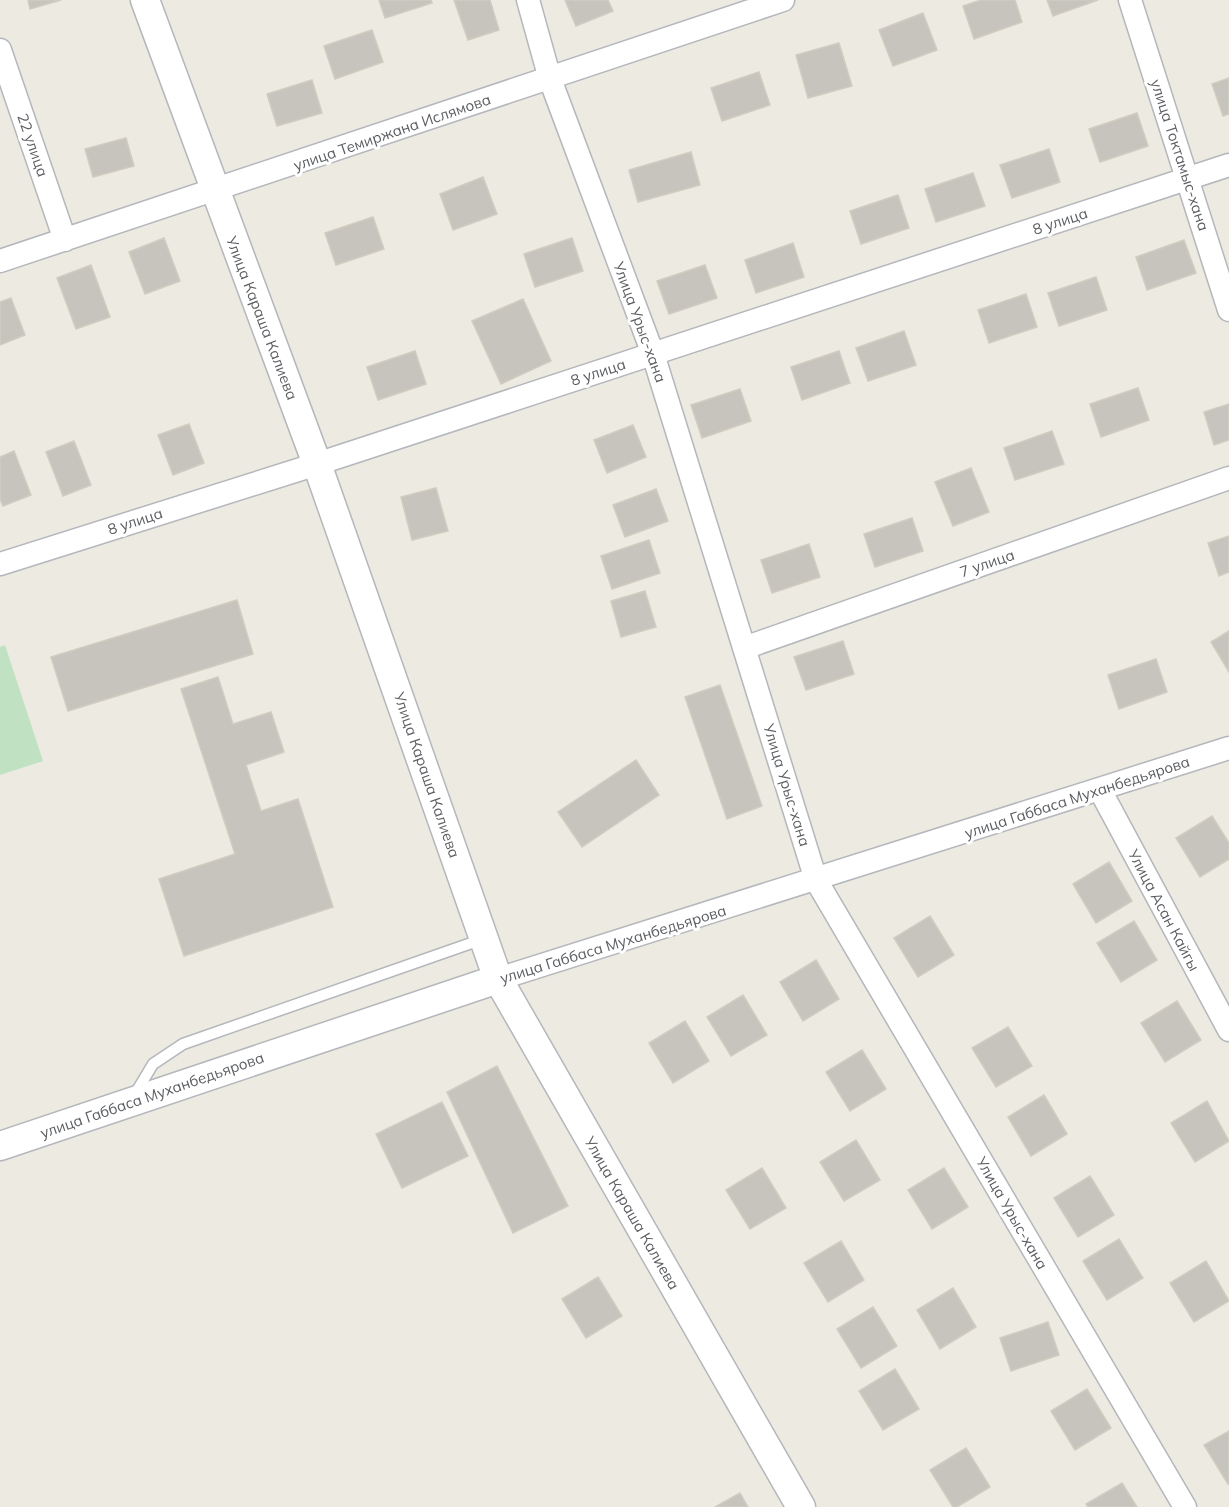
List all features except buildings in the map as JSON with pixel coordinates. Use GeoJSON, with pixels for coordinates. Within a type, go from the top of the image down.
{"type":"FeatureCollection","features":[{"type":"Feature","properties":{"kind":"street","name":"Улица Караша Калиева"},"geometry":{"type":"LineString","coordinates":[[145,0],[214,192],[317,464],[498,979],[801,1507]]}},
{"type":"Feature","properties":{"kind":"street","name":"Улица Урыс-хана"},"geometry":{"type":"LineString","coordinates":[[528,0],[550,79],[653,354],[816,880],[1185,1507]]}},
{"type":"Feature","properties":{"kind":"street","name":"улица Темиржана Ислямова"},"geometry":{"type":"LineString","coordinates":[[0,261],[214,192],[783,0]]}},
{"type":"Feature","properties":{"kind":"street","name":"улица Токтамыс-хана"},"geometry":{"type":"LineString","coordinates":[[1131,0],[1229,310]]}},
{"type":"Feature","properties":{"kind":"street","name":"22 улица"},"geometry":{"type":"LineString","coordinates":[[0,50],[65,240]]}},
{"type":"Feature","properties":{"kind":"street","name":"8 улица"},"geometry":{"type":"LineString","coordinates":[[0,564],[317,464],[1229,165]]}},
{"type":"Feature","properties":{"kind":"street","name":"7 улица"},"geometry":{"type":"LineString","coordinates":[[744,648],[1229,478]]}},
{"type":"Feature","properties":{"kind":"street","name":"улица Габбаса Муханбедьярова"},"geometry":{"type":"LineString","coordinates":[[0,1146],[498,979],[1229,748]]}},
{"type":"Feature","properties":{"kind":"street","name":"Улица Асан Кайгы"},"geometry":{"type":"LineString","coordinates":[[1100,790],[1229,1030]]}},
{"type":"Feature","properties":{"kind":"lane"},"geometry":{"type":"LineString","coordinates":[[130,1103],[153,1064],[183,1044],[483,939]]}},
{"type":"Feature","properties":{"kind":"green space"},"geometry":{"type":"Polygon","coordinates":[[[5,645],[43,761],[0,775],[0,647],[5,645]]]}}]}
